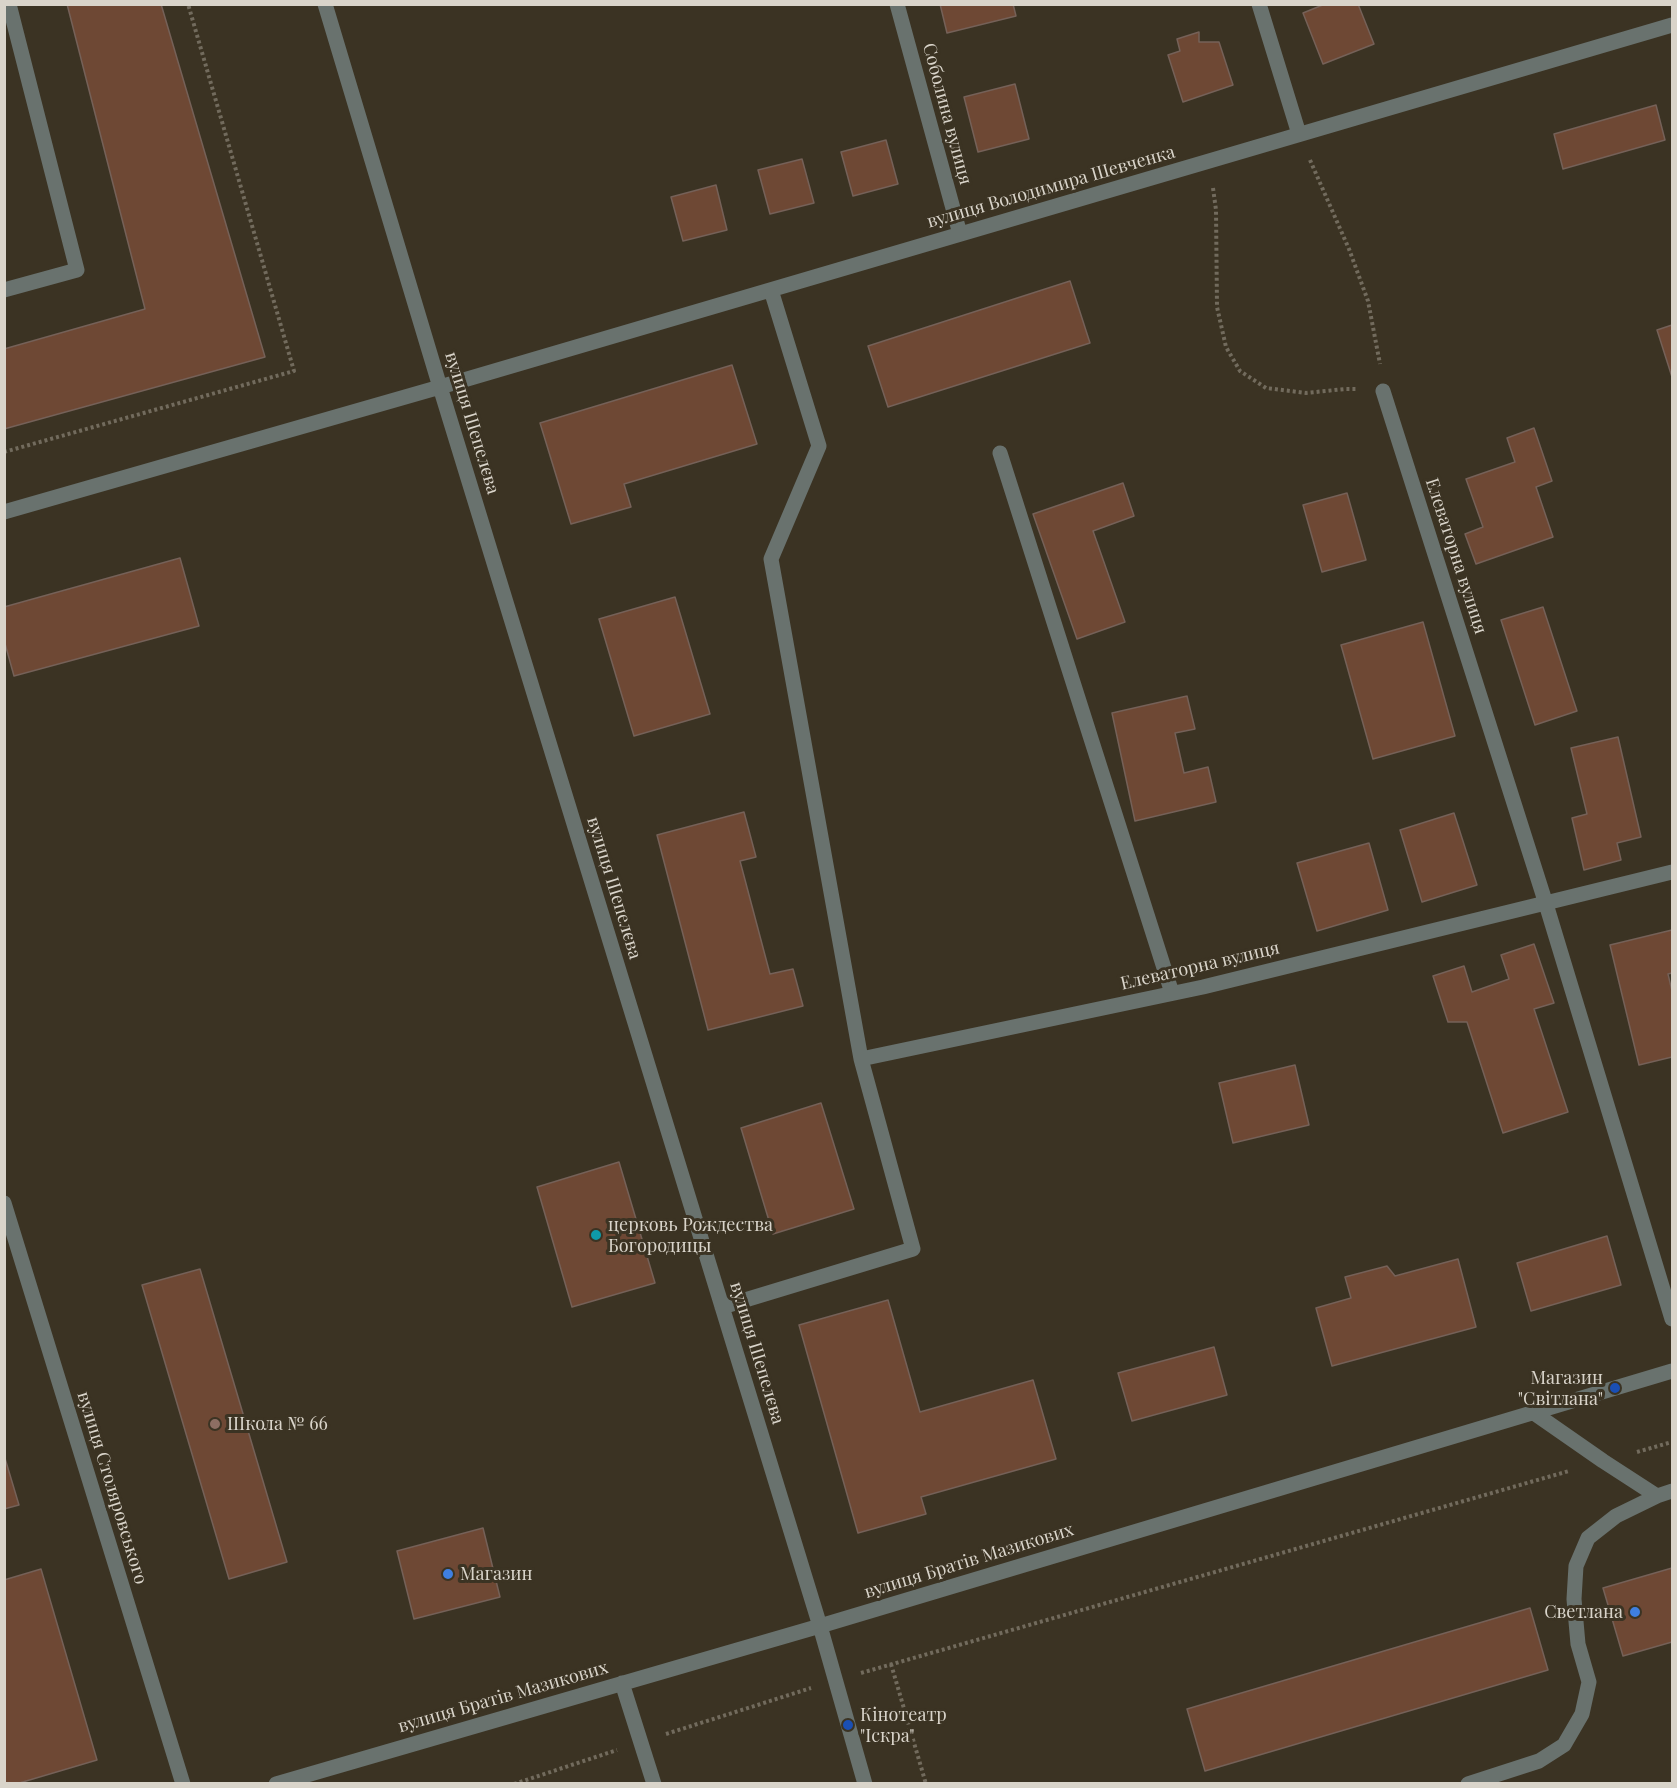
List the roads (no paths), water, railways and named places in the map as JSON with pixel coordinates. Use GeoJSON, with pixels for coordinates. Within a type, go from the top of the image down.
{"type":"FeatureCollection","features":[{"type":"Feature","properties":{"kind":"street"},"geometry":{"type":"LineString","coordinates":[[4,290],[77,270],[9,4]]}},
{"type":"Feature","properties":{"kind":"street","name":"вулиця Шепелєва"},"geometry":{"type":"LineString","coordinates":[[325,4],[440,387],[820,1626],[865,1784]]}},
{"type":"Feature","properties":{"kind":"street","name":"Соболина вулиця"},"geometry":{"type":"LineString","coordinates":[[897,4],[960,234]]}},
{"type":"Feature","properties":{"kind":"street"},"geometry":{"type":"LineString","coordinates":[[1259,4],[1299,134]]}},
{"type":"Feature","properties":{"kind":"street","name":"вулиця Володимира Шевченка"},"geometry":{"type":"LineString","coordinates":[[4,512],[440,387],[1672,25]]}},
{"type":"Feature","properties":{"kind":"street"},"geometry":{"type":"LineString","coordinates":[[722,1307],[914,1249],[861,1059],[771,559],[819,446],[771,290]]}},
{"type":"Feature","properties":{"kind":"street","name":"Елеваторна вулиця"},"geometry":{"type":"LineString","coordinates":[[1383,391],[1546,904],[1672,1319]]}},
{"type":"Feature","properties":{"kind":"street"},"geometry":{"type":"LineString","coordinates":[[1000,453],[1172,993]]}},
{"type":"Feature","properties":{"kind":"street","name":"Елеваторна вулиця"},"geometry":{"type":"LineString","coordinates":[[861,1059],[1172,993],[1672,872]]}},
{"type":"Feature","properties":{"kind":"street","name":"вулиця Столяровського"},"geometry":{"type":"LineString","coordinates":[[4,1203],[183,1784]]}},
{"type":"Feature","properties":{"kind":"street","name":"вулиця Братів Мазикових"},"geometry":{"type":"LineString","coordinates":[[276,1784],[820,1626],[1672,1371]]}},
{"type":"Feature","properties":{"kind":"street"},"geometry":{"type":"LineString","coordinates":[[1534,1413],[1657,1496]]}},
{"type":"Feature","properties":{"kind":"street"},"geometry":{"type":"LineString","coordinates":[[1468,1784],[1539,1761],[1564,1745],[1582,1714],[1589,1682],[1578,1644],[1574,1599],[1576,1566],[1588,1538],[1616,1516],[1672,1491]]}},
{"type":"Feature","properties":{"kind":"street"},"geometry":{"type":"LineString","coordinates":[[622,1683],[654,1784]]}},
{"type":"Feature","properties":{"kind":"place","name":"церковь Рождества Богородицы"},"geometry":{"type":"Point","coordinates":[596,1235]}},
{"type":"Feature","properties":{"kind":"place","name":"Магазин \"Світлана\""},"geometry":{"type":"Point","coordinates":[1615,1388]}},
{"type":"Feature","properties":{"kind":"place","name":"Школа № 66"},"geometry":{"type":"Point","coordinates":[215,1424]}},
{"type":"Feature","properties":{"kind":"place","name":"Магазин"},"geometry":{"type":"Point","coordinates":[448,1574]}},
{"type":"Feature","properties":{"kind":"place","name":"Светлана"},"geometry":{"type":"Point","coordinates":[1635,1612]}},
{"type":"Feature","properties":{"kind":"place","name":"Кінотеатр \"Іскра\""},"geometry":{"type":"Point","coordinates":[848,1725]}}]}
